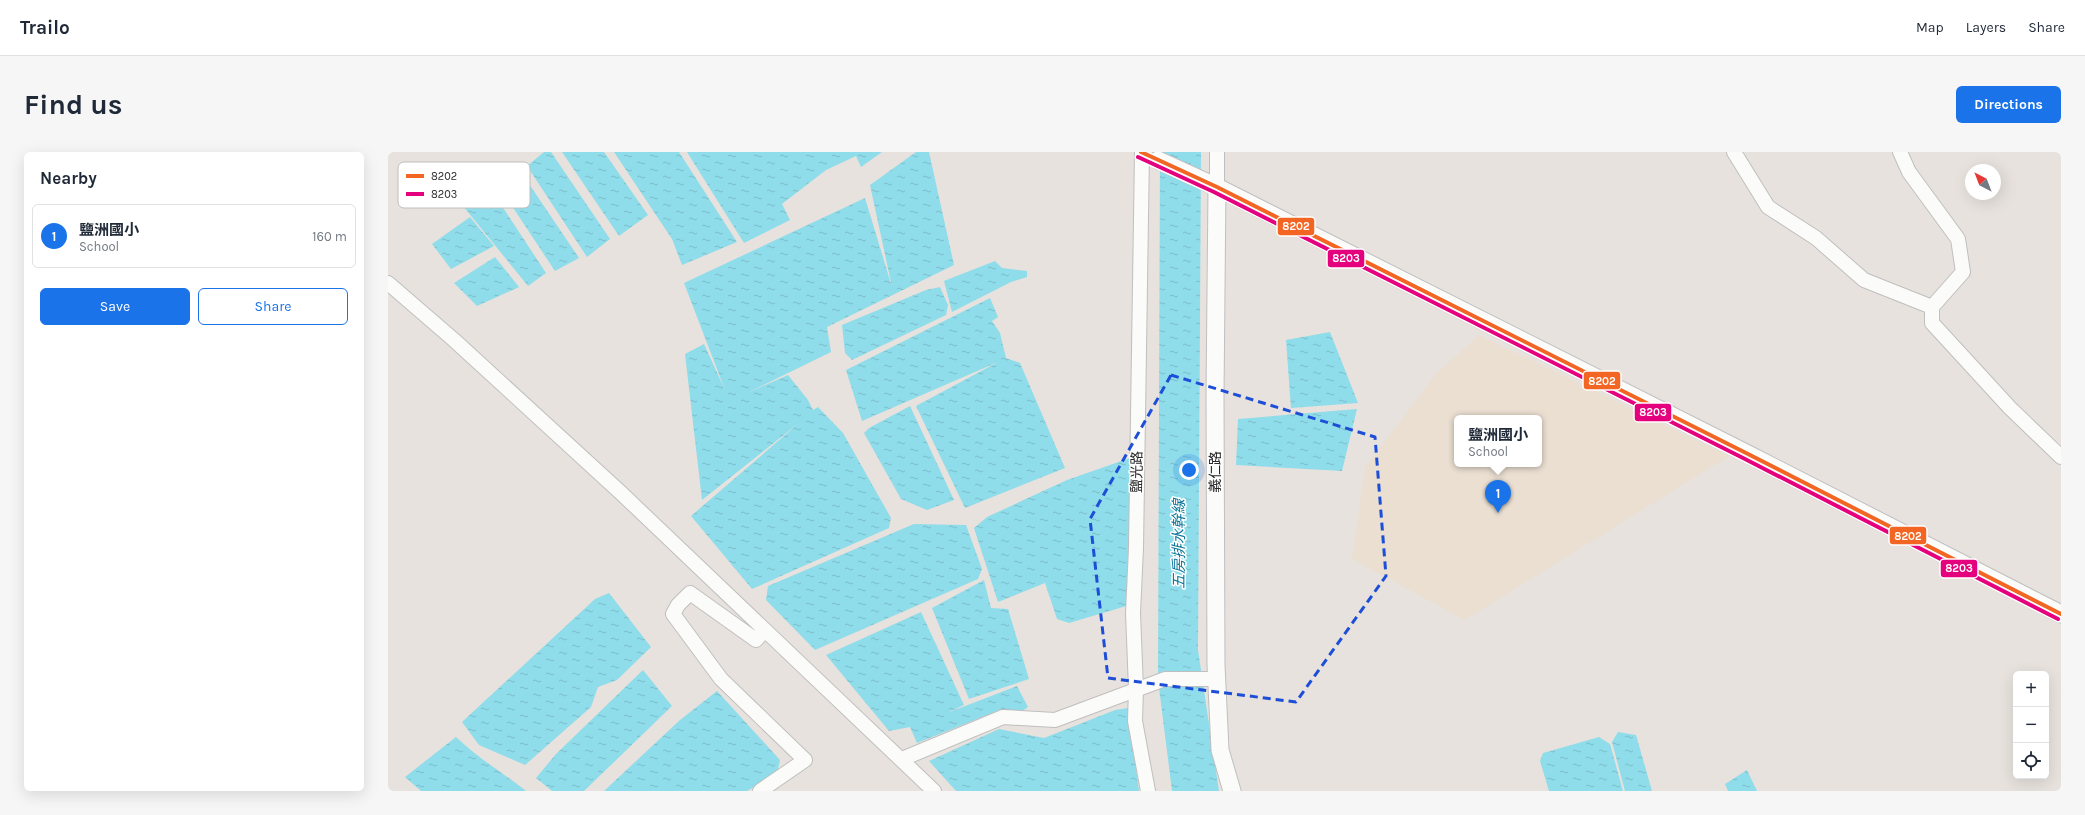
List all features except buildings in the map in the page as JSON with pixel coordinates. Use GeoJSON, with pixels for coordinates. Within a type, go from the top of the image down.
{"type":"FeatureCollection","features":[{"type":"Feature","properties":{"kind":"street"},"geometry":{"type":"LineString","coordinates":[[1141,152],[1210,184],[1741,450],[2061,614]]}},
{"type":"Feature","properties":{"kind":"street","name":"鹽光路"},"geometry":{"type":"LineString","coordinates":[[1141,152],[1136,540],[1133,613],[1136,689],[1135,722],[1148,791]]}},
{"type":"Feature","properties":{"kind":"street","name":"義仁路"},"geometry":{"type":"LineString","coordinates":[[1217,152],[1210,184],[1215,388],[1211,679],[1220,750],[1232,791]]}},
{"type":"Feature","properties":{"kind":"street"},"geometry":{"type":"LineString","coordinates":[[1734,152],[1768,207],[1816,238],[1864,280],[1932,307]]}},
{"type":"Feature","properties":{"kind":"street"},"geometry":{"type":"LineString","coordinates":[[1900,152],[1909,172],[1958,239],[1964,272],[1932,307],[1932,323],[2010,408],[2061,457]]}},
{"type":"Feature","properties":{"kind":"street"},"geometry":{"type":"LineString","coordinates":[[388,283],[454,340],[620,492],[764,631],[902,759],[934,791]]}},
{"type":"Feature","properties":{"kind":"street"},"geometry":{"type":"LineString","coordinates":[[760,791],[805,760],[721,679],[673,614],[678,605],[690,593],[756,640],[764,631]]}},
{"type":"Feature","properties":{"kind":"street"},"geometry":{"type":"LineString","coordinates":[[902,759],[1003,717],[1055,720],[1165,679],[1211,679]]}},
{"type":"Feature","properties":{"kind":"highlighted area"},"geometry":{"type":"Polygon","coordinates":[[[1171,375],[1375,437],[1386,576],[1296,702],[1108,678],[1090,519],[1171,375]]]}},
{"type":"Feature","properties":{"kind":"shaded area"},"geometry":{"type":"Polygon","coordinates":[[[1479,335],[1729,456],[1465,620],[1352,559],[1365,468],[1436,374],[1479,335]]]}},
{"type":"Feature","properties":{"kind":"water"},"geometry":{"type":"Polygon","coordinates":[[[544,152],[551,152],[610,239],[587,257],[530,171],[530,164],[544,152]]]}},
{"type":"Feature","properties":{"kind":"water"},"geometry":{"type":"Polygon","coordinates":[[[562,152],[604,152],[648,215],[619,236],[562,152]]]}},
{"type":"Feature","properties":{"kind":"water"},"geometry":{"type":"Polygon","coordinates":[[[614,152],[679,152],[737,242],[682,265],[672,239],[614,152]]]}},
{"type":"Feature","properties":{"kind":"water"},"geometry":{"type":"Polygon","coordinates":[[[687,152],[882,152],[861,167],[856,156],[826,170],[782,204],[790,220],[744,243],[687,152]]]}},
{"type":"Feature","properties":{"kind":"water"},"geometry":{"type":"Polygon","coordinates":[[[916,152],[929,152],[954,265],[827,327],[831,352],[745,394],[788,375],[808,400],[813,410],[818,407],[843,433],[891,518],[889,528],[752,589],[691,516],[799,423],[702,500],[685,354],[704,344],[725,390],[684,283],[865,198],[892,287],[870,185],[916,152]]]}},
{"type":"Feature","properties":{"kind":"water","name":"五房排水幹線"},"geometry":{"type":"Polygon","coordinates":[[[1160,152],[1201,152],[1198,650],[1219,791],[1172,791],[1158,680],[1160,152]]]}},
{"type":"Feature","properties":{"kind":"water"},"geometry":{"type":"Polygon","coordinates":[[[530,185],[579,258],[555,271],[513,208],[530,208],[530,185]]]}},
{"type":"Feature","properties":{"kind":"water"},"geometry":{"type":"Polygon","coordinates":[[[465,208],[503,208],[546,273],[528,286],[465,208]]]}},
{"type":"Feature","properties":{"kind":"water"},"geometry":{"type":"Polygon","coordinates":[[[470,217],[494,246],[451,269],[432,244],[470,217]]]}},
{"type":"Feature","properties":{"kind":"water"},"geometry":{"type":"Polygon","coordinates":[[[495,257],[519,287],[477,306],[454,283],[495,257]]]}},
{"type":"Feature","properties":{"kind":"water"},"geometry":{"type":"Polygon","coordinates":[[[995,261],[1002,268],[1027,271],[1027,277],[1011,282],[952,312],[944,281],[995,261]]]}},
{"type":"Feature","properties":{"kind":"water"},"geometry":{"type":"Polygon","coordinates":[[[940,287],[948,305],[946,315],[852,360],[845,353],[842,325],[926,290],[940,287]]]}},
{"type":"Feature","properties":{"kind":"water"},"geometry":{"type":"Polygon","coordinates":[[[990,298],[998,317],[992,321],[1000,333],[1006,358],[1020,363],[1065,468],[965,508],[916,406],[998,362],[862,421],[846,370],[990,298]]]}},
{"type":"Feature","properties":{"kind":"water"},"geometry":{"type":"Polygon","coordinates":[[[1330,332],[1358,403],[1291,408],[1286,340],[1330,332]]]}},
{"type":"Feature","properties":{"kind":"water"},"geometry":{"type":"Polygon","coordinates":[[[910,406],[954,500],[927,510],[901,499],[864,433],[869,428],[910,406]]]}},
{"type":"Feature","properties":{"kind":"water"},"geometry":{"type":"Polygon","coordinates":[[[1357,409],[1342,471],[1236,465],[1238,419],[1357,409]]]}},
{"type":"Feature","properties":{"kind":"water"},"geometry":{"type":"Polygon","coordinates":[[[1130,458],[1133,604],[1069,623],[1057,619],[1045,583],[998,602],[974,528],[987,517],[1067,480],[1130,458]]]}},
{"type":"Feature","properties":{"kind":"water"},"geometry":{"type":"Polygon","coordinates":[[[914,524],[966,525],[982,569],[978,579],[815,650],[766,600],[768,586],[914,524]]]}},
{"type":"Feature","properties":{"kind":"water"},"geometry":{"type":"Polygon","coordinates":[[[984,580],[991,608],[1008,609],[1029,679],[969,699],[932,608],[984,580]]]}},
{"type":"Feature","properties":{"kind":"water"},"geometry":{"type":"Polygon","coordinates":[[[609,593],[651,647],[617,680],[598,687],[591,707],[525,765],[479,745],[462,722],[595,599],[609,593]]]}},
{"type":"Feature","properties":{"kind":"water"},"geometry":{"type":"Polygon","coordinates":[[[921,612],[964,705],[947,713],[1017,686],[1028,707],[1021,712],[1000,710],[917,743],[910,727],[889,731],[826,655],[921,612]]]}},
{"type":"Feature","properties":{"kind":"water"},"geometry":{"type":"Polygon","coordinates":[[[643,670],[672,706],[584,791],[552,791],[536,778],[556,754],[643,670]]]}},
{"type":"Feature","properties":{"kind":"water"},"geometry":{"type":"Polygon","coordinates":[[[717,691],[780,760],[777,774],[747,791],[604,791],[680,720],[717,691]]]}},
{"type":"Feature","properties":{"kind":"water"},"geometry":{"type":"Polygon","coordinates":[[[1128,708],[1139,791],[956,791],[929,761],[999,729],[1044,738],[1115,710],[1128,708]]]}},
{"type":"Feature","properties":{"kind":"water"},"geometry":{"type":"Polygon","coordinates":[[[1618,732],[1636,735],[1652,791],[1625,791],[1612,742],[1618,732]]]}},
{"type":"Feature","properties":{"kind":"water"},"geometry":{"type":"Polygon","coordinates":[[[456,737],[482,759],[526,791],[421,791],[405,777],[456,737]]]}},
{"type":"Feature","properties":{"kind":"water"},"geometry":{"type":"Polygon","coordinates":[[[1599,737],[1610,744],[1623,791],[1549,791],[1540,761],[1543,753],[1599,737]]]}},
{"type":"Feature","properties":{"kind":"water"},"geometry":{"type":"Polygon","coordinates":[[[1747,770],[1757,791],[1728,791],[1725,784],[1747,770]]]}},
{"type":"Feature","properties":{"kind":"transit line","name":"8202"},"geometry":{"type":"LineString","coordinates":[[1141,152],[1217,187],[1748,454],[2061,614]]}},
{"type":"Feature","properties":{"kind":"transit line","name":"8203"},"geometry":{"type":"LineString","coordinates":[[1138,157],[1214,192],[1745,459],[2058,619]]}},
{"type":"Feature","properties":{"kind":"place","name":"鹽洲國小"},"geometry":{"type":"Point","coordinates":[1498,513]}}]}
